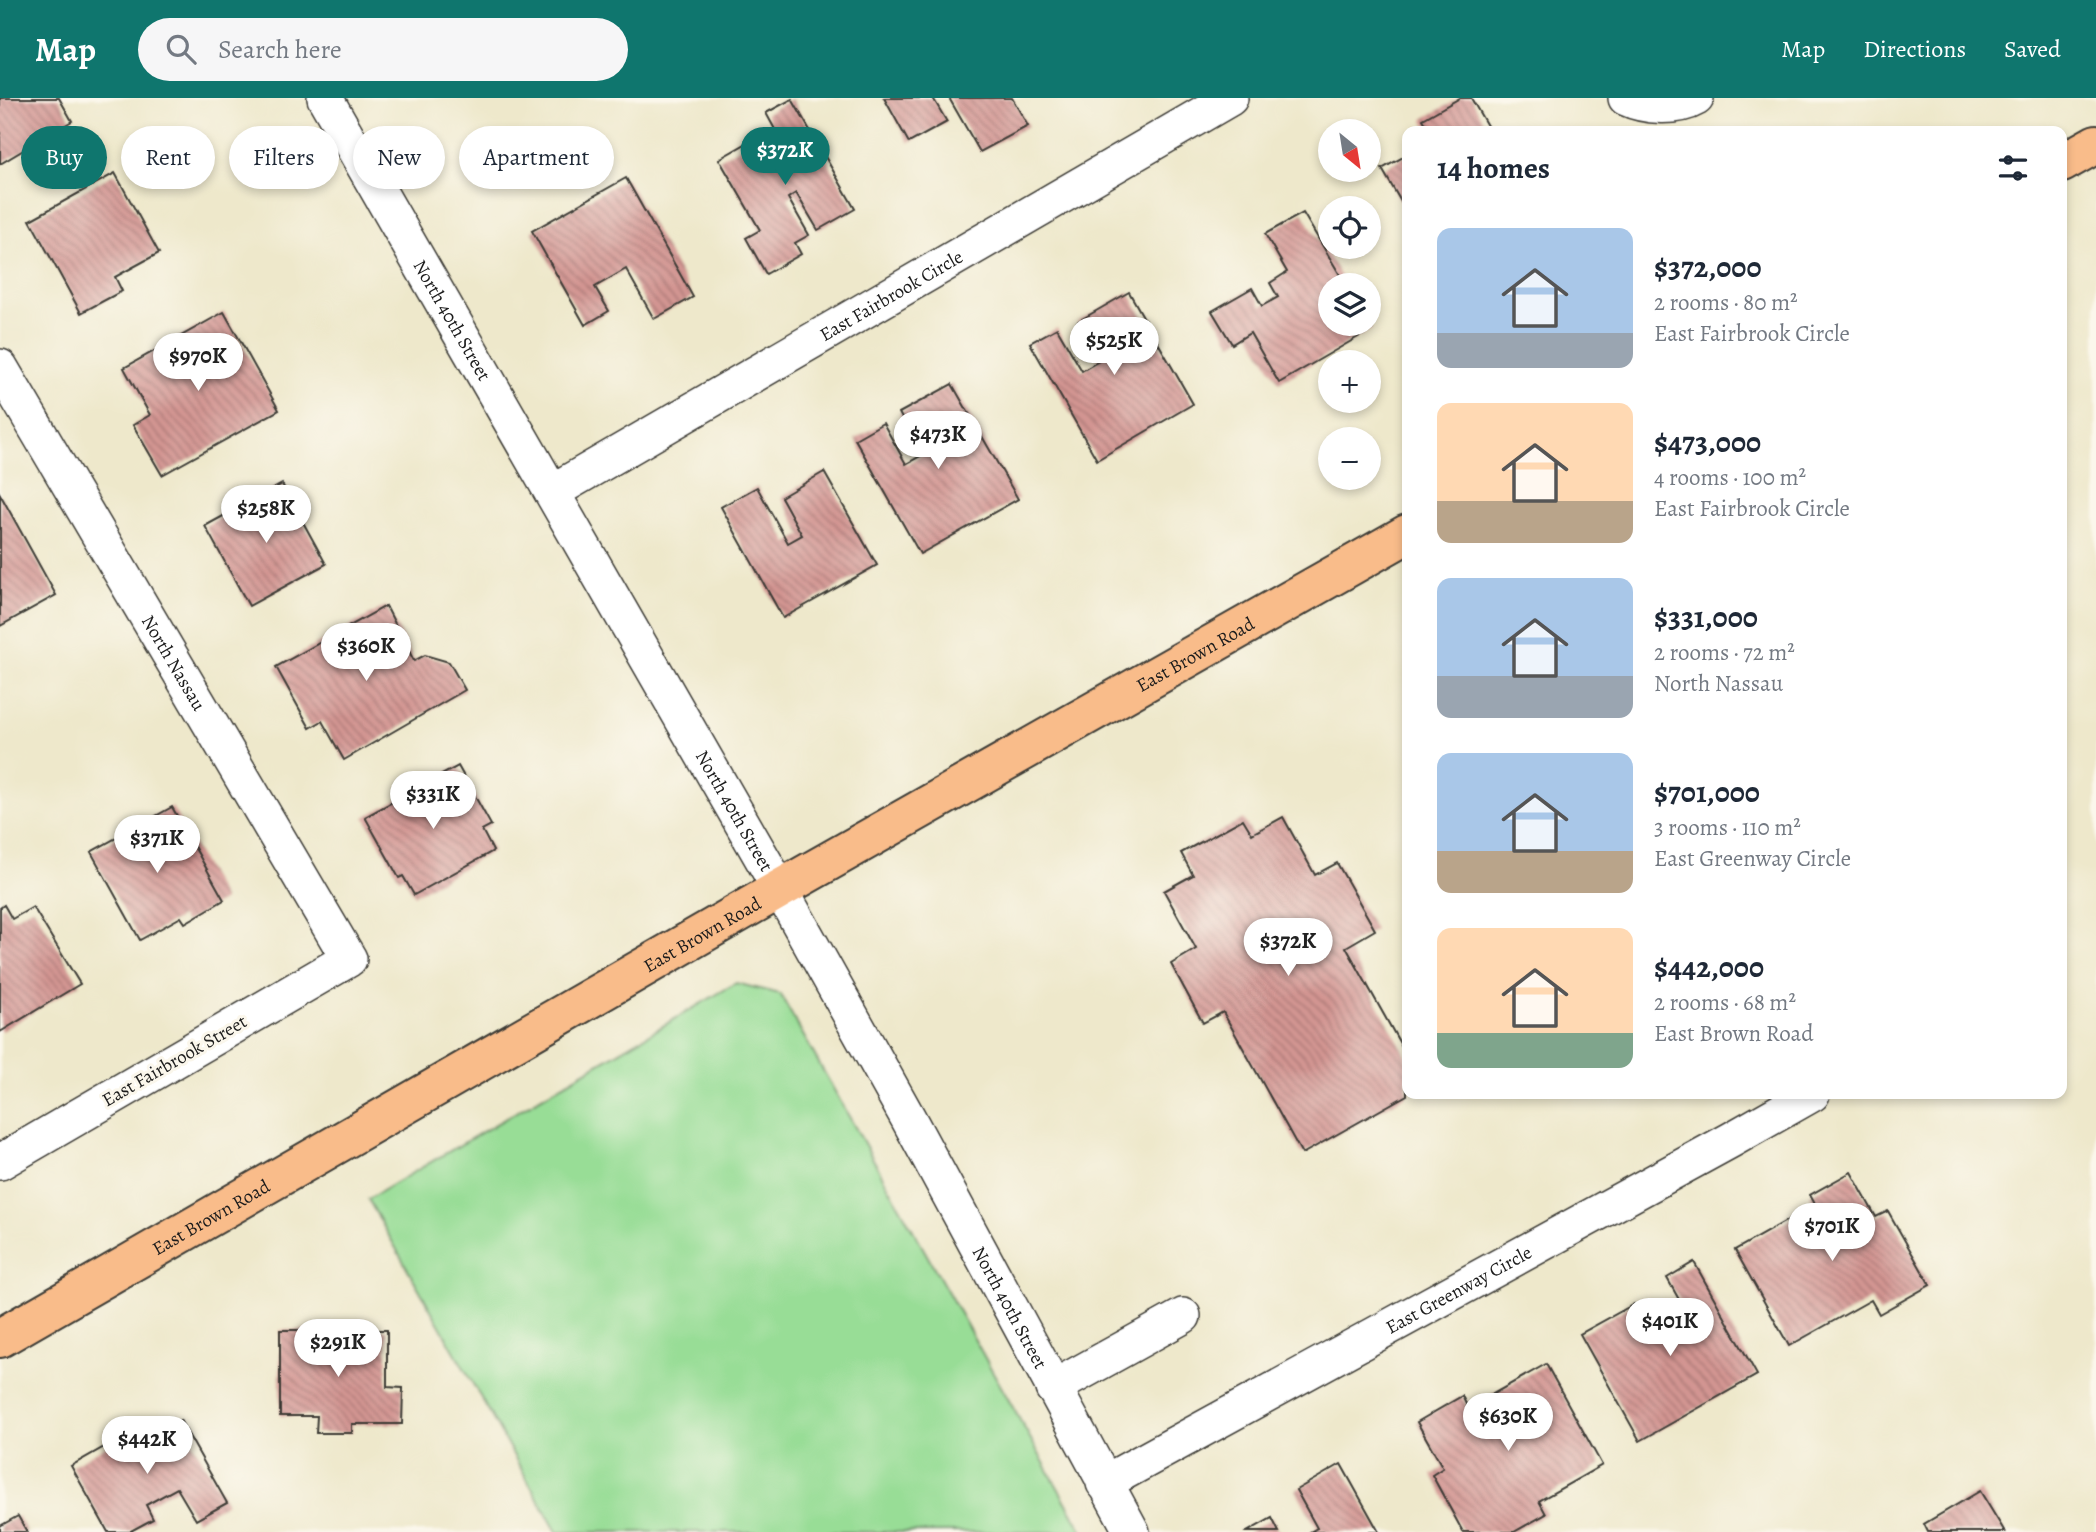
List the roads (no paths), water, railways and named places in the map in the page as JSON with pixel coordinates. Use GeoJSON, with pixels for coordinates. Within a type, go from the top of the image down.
{"type":"FeatureCollection","features":[{"type":"Feature","properties":{"kind":"main road"},"geometry":{"type":"LineString","coordinates":[[2067,160],[2096,144]]}},
{"type":"Feature","properties":{"kind":"main road","name":"East Brown Road"},"geometry":{"type":"LineString","coordinates":[[0,1338],[780,889],[1402,537]]}},
{"type":"Feature","properties":{"kind":"street","name":"North 40th Street"},"geometry":{"type":"LineString","coordinates":[[325,98],[780,889],[908,1118],[1132,1532]]}},
{"type":"Feature","properties":{"kind":"street","name":"East Fairbrook Circle"},"geometry":{"type":"LineString","coordinates":[[552,492],[1230,98]]}},
{"type":"Feature","properties":{"kind":"street"},"geometry":{"type":"LineString","coordinates":[[1627,99],[1647,104],[1669,105],[1696,98]]}},
{"type":"Feature","properties":{"kind":"street","name":"North Nassau"},"geometry":{"type":"LineString","coordinates":[[0,367],[349,959]]}},
{"type":"Feature","properties":{"kind":"street","name":"East Fairbrook Street"},"geometry":{"type":"LineString","coordinates":[[0,1162],[349,959]]}},
{"type":"Feature","properties":{"kind":"street","name":"East Greenway Circle"},"geometry":{"type":"LineString","coordinates":[[1104,1483],[1803,1099]]}},
{"type":"Feature","properties":{"kind":"street"},"geometry":{"type":"LineString","coordinates":[[1053,1388],[1183,1316]]}}]}
